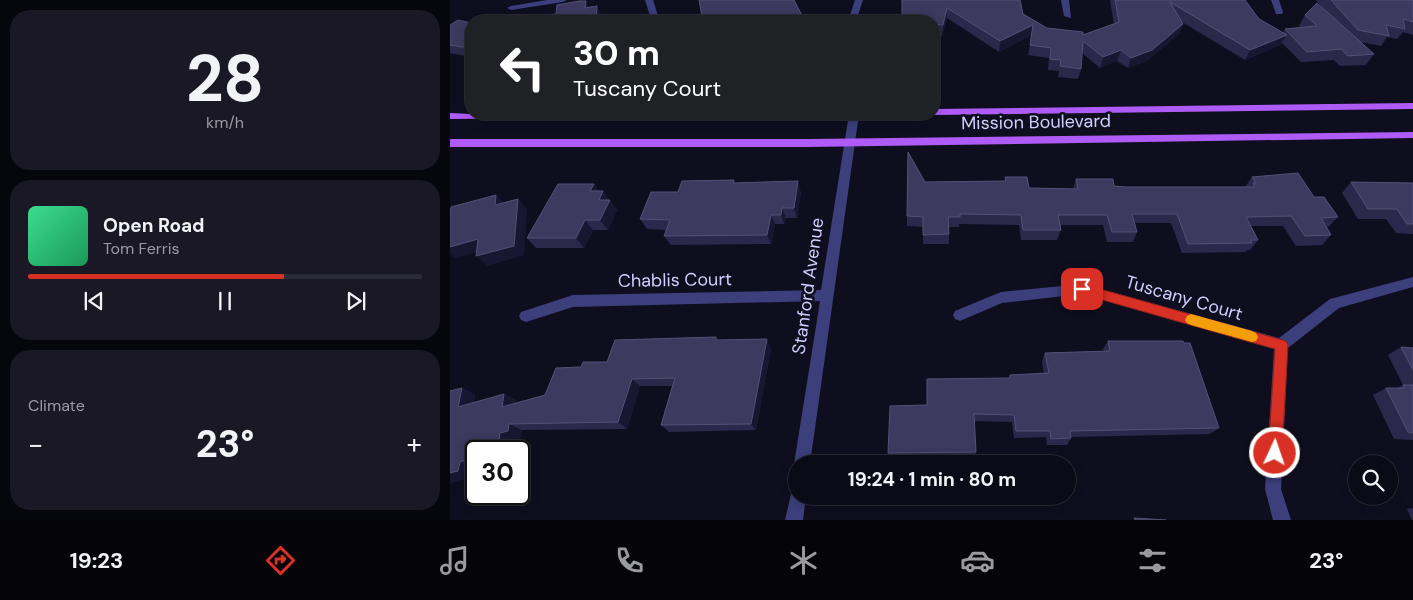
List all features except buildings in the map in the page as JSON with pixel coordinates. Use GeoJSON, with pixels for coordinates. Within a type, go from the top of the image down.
{"type":"FeatureCollection","features":[{"type":"Feature","properties":{"kind":"main road","name":"Mission Boulevard"},"geometry":{"type":"LineString","coordinates":[[940,112],[1413,106]]}},
{"type":"Feature","properties":{"kind":"main road"},"geometry":{"type":"LineString","coordinates":[[450,116],[465,116]]}},
{"type":"Feature","properties":{"kind":"main road","name":"Mission Boulevard"},"geometry":{"type":"LineString","coordinates":[[450,143],[849,142],[1413,134]]}},
{"type":"Feature","properties":{"kind":"street"},"geometry":{"type":"LineString","coordinates":[[511,8],[563,0]]}},
{"type":"Feature","properties":{"kind":"street"},"geometry":{"type":"LineString","coordinates":[[649,0],[654,15]]}},
{"type":"Feature","properties":{"kind":"street"},"geometry":{"type":"LineString","coordinates":[[854,15],[859,0]]}},
{"type":"Feature","properties":{"kind":"street"},"geometry":{"type":"LineString","coordinates":[[1065,0],[1068,16]]}},
{"type":"Feature","properties":{"kind":"street"},"geometry":{"type":"LineString","coordinates":[[1276,0],[1279,12]]}},
{"type":"Feature","properties":{"kind":"street","name":"Stanford Avenue"},"geometry":{"type":"LineString","coordinates":[[803,455],[853,120]]}},
{"type":"Feature","properties":{"kind":"street"},"geometry":{"type":"LineString","coordinates":[[1282,520],[1273,489],[1281,345],[1335,304],[1413,282]]}},
{"type":"Feature","properties":{"kind":"street","name":"Tuscany Court"},"geometry":{"type":"LineString","coordinates":[[960,315],[1001,298],[1082,289],[1281,345]]}},
{"type":"Feature","properties":{"kind":"street","name":"Chablis Court"},"geometry":{"type":"LineString","coordinates":[[526,316],[573,301],[826,295]]}},
{"type":"Feature","properties":{"kind":"street"},"geometry":{"type":"LineString","coordinates":[[794,520],[796,505]]}},
{"type":"Feature","properties":{"kind":"slow traffic"},"geometry":{"type":"LineString","coordinates":[[1191,320],[1252,337]]}},
{"type":"Feature","properties":{"kind":"route"},"geometry":{"type":"LineString","coordinates":[[1082,289],[1281,345],[1275,453]]}}]}
